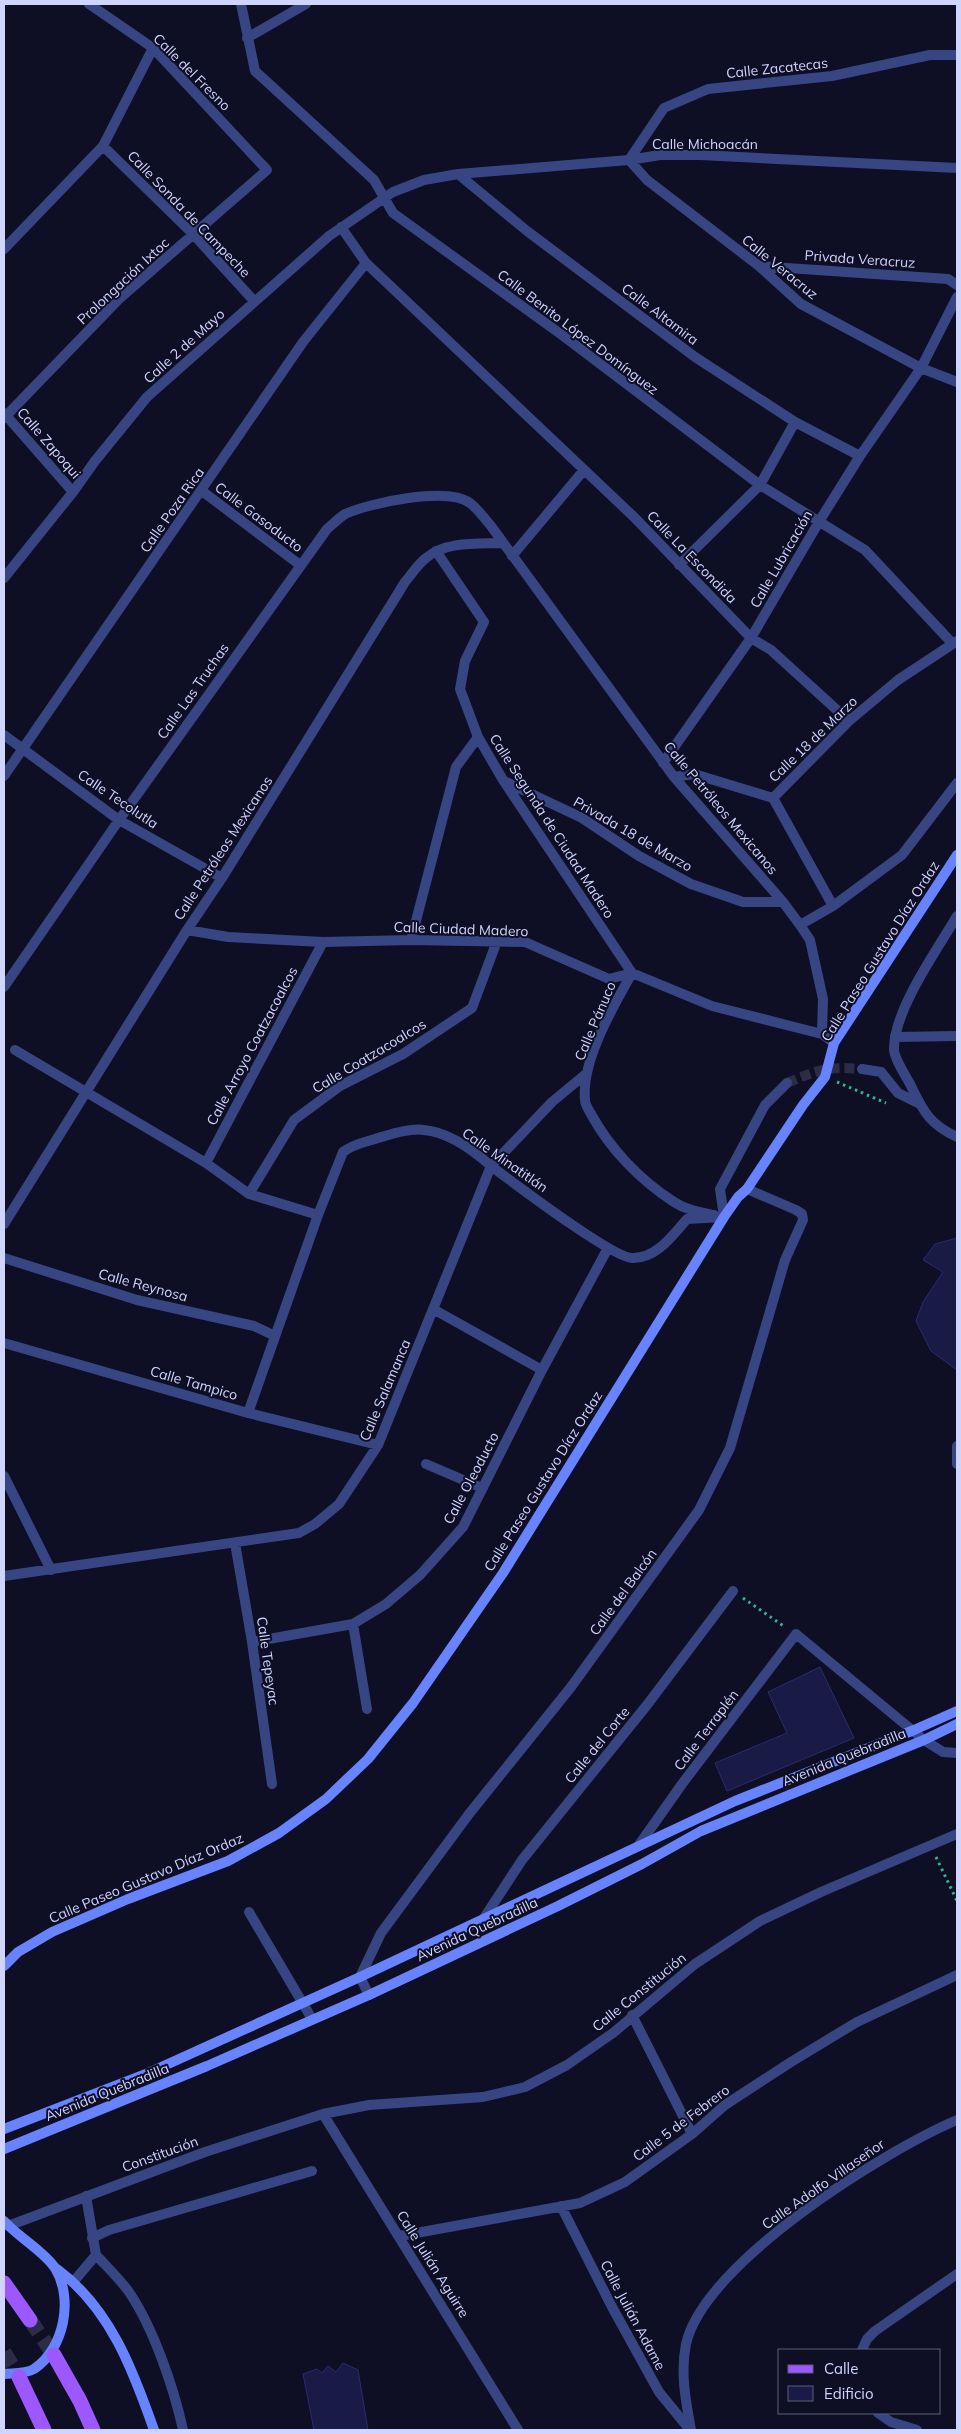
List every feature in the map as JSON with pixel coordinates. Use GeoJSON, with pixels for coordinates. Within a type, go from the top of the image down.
{"type":"FeatureCollection","features":[{"type":"Feature","properties":{"kind":"main road"},"geometry":{"type":"LineString","coordinates":[[4,2283],[30,2320]]}},
{"type":"Feature","properties":{"kind":"main road"},"geometry":{"type":"LineString","coordinates":[[54,2355],[80,2401],[93,2430]]}},
{"type":"Feature","properties":{"kind":"main road"},"geometry":{"type":"LineString","coordinates":[[19,2377],[44,2430]]}},
{"type":"Feature","properties":{"kind":"street","name":"Calle del Fresno"},"geometry":{"type":"LineString","coordinates":[[89,4],[153,48],[267,170]]}},
{"type":"Feature","properties":{"kind":"street","name":"Calle Benito López Domínguez"},"geometry":{"type":"LineString","coordinates":[[241,4],[254,71],[374,180],[393,213],[562,335],[760,485],[820,520],[865,550],[955,642]]}},
{"type":"Feature","properties":{"kind":"street"},"geometry":{"type":"LineString","coordinates":[[248,38],[306,4]]}},
{"type":"Feature","properties":{"kind":"street"},"geometry":{"type":"LineString","coordinates":[[4,249],[103,146],[153,48]]}},
{"type":"Feature","properties":{"kind":"street","name":"Calle Zacatecas"},"geometry":{"type":"LineString","coordinates":[[629,160],[664,108],[708,89],[832,76],[930,55],[957,55]]}},
{"type":"Feature","properties":{"kind":"street","name":"Calle Sonda de Campeche"},"geometry":{"type":"LineString","coordinates":[[103,146],[193,234],[254,301]]}},
{"type":"Feature","properties":{"kind":"street","name":"Calle Michoacán"},"geometry":{"type":"LineString","coordinates":[[424,180],[458,174],[629,160],[660,155],[700,155],[957,168]]}},
{"type":"Feature","properties":{"kind":"street","name":"Calle Veracruz"},"geometry":{"type":"LineString","coordinates":[[629,160],[647,180],[759,266],[801,304],[921,368],[957,382]]}},
{"type":"Feature","properties":{"kind":"street","name":"Prolongación Ixtoc"},"geometry":{"type":"LineString","coordinates":[[5,416],[119,299],[267,170]]}},
{"type":"Feature","properties":{"kind":"street","name":"Calle Altamira"},"geometry":{"type":"LineString","coordinates":[[458,174],[527,231],[687,352],[795,422],[860,456]]}},
{"type":"Feature","properties":{"kind":"street","name":"Calle 2 de Mayo"},"geometry":{"type":"LineString","coordinates":[[4,578],[73,492],[94,461],[148,398],[254,301],[341,227],[393,192],[424,180]]}},
{"type":"Feature","properties":{"kind":"street","name":"Calle La Escondida"},"geometry":{"type":"LineString","coordinates":[[341,227],[366,263],[634,517],[752,638],[771,650],[848,721]]}},
{"type":"Feature","properties":{"kind":"street","name":"Calle Poza Rica"},"geometry":{"type":"LineString","coordinates":[[4,776],[303,342],[366,263]]}},
{"type":"Feature","properties":{"kind":"street","name":"Privada Veracruz"},"geometry":{"type":"LineString","coordinates":[[759,266],[948,279],[957,285]]}},
{"type":"Feature","properties":{"kind":"street"},"geometry":{"type":"LineString","coordinates":[[921,368],[957,297]]}},
{"type":"Feature","properties":{"kind":"street","name":"Calle Lubricación"},"geometry":{"type":"LineString","coordinates":[[663,763],[752,638],[820,520],[860,456],[921,368]]}},
{"type":"Feature","properties":{"kind":"street","name":"Calle Zapoqui"},"geometry":{"type":"LineString","coordinates":[[5,416],[73,492]]}},
{"type":"Feature","properties":{"kind":"street"},"geometry":{"type":"LineString","coordinates":[[679,565],[760,485],[795,422]]}},
{"type":"Feature","properties":{"kind":"street"},"geometry":{"type":"LineString","coordinates":[[512,556],[584,470]]}},
{"type":"Feature","properties":{"kind":"street","name":"Calle Gasoducto"},"geometry":{"type":"LineString","coordinates":[[202,491],[300,565]]}},
{"type":"Feature","properties":{"kind":"street","name":"Calle Las Truchas"},"geometry":{"type":"LineString","coordinates":[[4,987],[119,820],[327,529],[344,515],[380,504],[419,495],[460,498]]}},
{"type":"Feature","properties":{"kind":"street","name":"Calle Petróleos Mexicanos"},"geometry":{"type":"LineString","coordinates":[[460,498],[470,502],[503,543],[674,777],[800,924],[810,940],[823,999],[822,1034]]}},
{"type":"Feature","properties":{"kind":"street","name":"Calle Petróleos Mexicanos"},"geometry":{"type":"LineString","coordinates":[[4,1224],[187,930],[222,878],[405,582],[426,558],[436,551],[458,545],[503,543]]}},
{"type":"Feature","properties":{"kind":"street","name":"Calle Segunda de Ciudad Madero"},"geometry":{"type":"LineString","coordinates":[[436,551],[484,622],[465,661],[460,689],[478,737],[503,780],[632,973]]}},
{"type":"Feature","properties":{"kind":"street","name":"Calle 18 de Marzo"},"geometry":{"type":"LineString","coordinates":[[674,777],[694,774],[773,798],[848,721],[898,680],[955,642]]}},
{"type":"Feature","properties":{"kind":"street","name":"Calle Tecolutla"},"geometry":{"type":"LineString","coordinates":[[4,735],[119,820],[222,878]]}},
{"type":"Feature","properties":{"kind":"street"},"geometry":{"type":"LineString","coordinates":[[411,940],[456,768],[478,737]]}},
{"type":"Feature","properties":{"kind":"street","name":"Privada 18 de Marzo"},"geometry":{"type":"LineString","coordinates":[[503,780],[582,818],[639,856],[691,884],[743,902],[783,902]]}},
{"type":"Feature","properties":{"kind":"street"},"geometry":{"type":"LineString","coordinates":[[800,924],[833,906],[902,855],[957,783]]}},
{"type":"Feature","properties":{"kind":"street"},"geometry":{"type":"LineString","coordinates":[[773,798],[833,906]]}},
{"type":"Feature","properties":{"kind":"street","name":"Calle Paseo Gustavo Díaz Ordaz"},"geometry":{"type":"LineString","coordinates":[[4,1966],[18,1952],[52,1932],[128,1899],[228,1861],[279,1833],[326,1799],[368,1758],[413,1703],[503,1573],[724,1217],[738,1197],[747,1189],[803,1105],[825,1077],[834,1044],[957,855]]}},
{"type":"Feature","properties":{"kind":"street"},"geometry":{"type":"LineString","coordinates":[[957,916],[908,1000],[895,1036],[894,1052],[929,1119],[940,1128],[957,1137]]}},
{"type":"Feature","properties":{"kind":"street","name":"Calle Ciudad Madero"},"geometry":{"type":"LineString","coordinates":[[187,930],[228,938],[323,942],[411,940],[497,941],[533,944],[609,979],[632,973]]}},
{"type":"Feature","properties":{"kind":"street","name":"Calle Coatzacoalcos"},"geometry":{"type":"LineString","coordinates":[[249,1194],[294,1120],[340,1086],[403,1054],[472,1008],[497,941]]}},
{"type":"Feature","properties":{"kind":"street","name":"Calle Arroyo Coatzacoalcos"},"geometry":{"type":"LineString","coordinates":[[206,1163],[323,942]]}},
{"type":"Feature","properties":{"kind":"street"},"geometry":{"type":"LineString","coordinates":[[632,973],[712,1006],[822,1034],[834,1044]]}},
{"type":"Feature","properties":{"kind":"street","name":"Calle Pánuco"},"geometry":{"type":"LineString","coordinates":[[632,973],[601,1034],[587,1073],[584,1102],[596,1124],[625,1162],[674,1202],[687,1208],[724,1217]]}},
{"type":"Feature","properties":{"kind":"street"},"geometry":{"type":"LineString","coordinates":[[895,1036],[957,1036]]}},
{"type":"Feature","properties":{"kind":"street"},"geometry":{"type":"LineString","coordinates":[[15,1050],[206,1163],[249,1194],[318,1215]]}},
{"type":"Feature","properties":{"kind":"street"},"geometry":{"type":"LineString","coordinates":[[862,1069],[881,1072],[898,1093],[920,1104]]}},
{"type":"Feature","properties":{"kind":"street","name":"Calle Salamanca"},"geometry":{"type":"LineString","coordinates":[[4,1576],[299,1533],[315,1524],[339,1504],[378,1445],[490,1166],[552,1102],[587,1073]]}},
{"type":"Feature","properties":{"kind":"street"},"geometry":{"type":"LineString","coordinates":[[724,1217],[720,1189],[765,1105],[787,1083]]}},
{"type":"Feature","properties":{"kind":"street","name":"Calle Minatitlán"},"geometry":{"type":"LineString","coordinates":[[248,1413],[342,1152],[350,1146],[393,1134],[423,1129],[441,1133],[477,1154],[490,1166],[608,1248],[630,1258],[638,1257],[663,1246],[686,1220],[724,1217]]}},
{"type":"Feature","properties":{"kind":"street","name":"Calle del Balcón"},"geometry":{"type":"LineString","coordinates":[[360,1977],[381,1933],[470,1814],[571,1687],[704,1501],[730,1448],[784,1260],[803,1220],[802,1214],[796,1210],[747,1189]]}},
{"type":"Feature","properties":{"kind":"street","name":"Calle Oleoducto"},"geometry":{"type":"LineString","coordinates":[[252,1642],[353,1624],[386,1604],[420,1575],[463,1527],[542,1370],[608,1248]]}},
{"type":"Feature","properties":{"kind":"street","name":"Calle Reynosa"},"geometry":{"type":"LineString","coordinates":[[4,1258],[137,1300],[254,1326],[275,1336]]}},
{"type":"Feature","properties":{"kind":"street"},"geometry":{"type":"LineString","coordinates":[[433,1309],[542,1370]]}},
{"type":"Feature","properties":{"kind":"street","name":"Calle Tampico"},"geometry":{"type":"LineString","coordinates":[[4,1343],[248,1413],[378,1445]]}},
{"type":"Feature","properties":{"kind":"street"},"geometry":{"type":"LineString","coordinates":[[957,1446],[957,1464]]}},
{"type":"Feature","properties":{"kind":"street"},"geometry":{"type":"LineString","coordinates":[[426,1464],[482,1488]]}},
{"type":"Feature","properties":{"kind":"street"},"geometry":{"type":"LineString","coordinates":[[4,1476],[51,1570]]}},
{"type":"Feature","properties":{"kind":"street","name":"Calle Tepeyac"},"geometry":{"type":"LineString","coordinates":[[235,1543],[252,1642],[272,1784]]}},
{"type":"Feature","properties":{"kind":"street","name":"Calle del Corte"},"geometry":{"type":"LineString","coordinates":[[484,1918],[522,1860],[647,1705],[733,1591]]}},
{"type":"Feature","properties":{"kind":"street"},"geometry":{"type":"LineString","coordinates":[[353,1624],[366,1709]]}},
{"type":"Feature","properties":{"kind":"street"},"geometry":{"type":"LineString","coordinates":[[796,1634],[924,1740],[943,1752],[957,1753]]}},
{"type":"Feature","properties":{"kind":"street","name":"Calle Terraplén"},"geometry":{"type":"LineString","coordinates":[[639,1845],[682,1784],[796,1634]]}},
{"type":"Feature","properties":{"kind":"street","name":"Avenida Quebradilla"},"geometry":{"type":"LineString","coordinates":[[4,2129],[146,2074],[302,2004],[735,1801],[957,1711]]}},
{"type":"Feature","properties":{"kind":"street","name":"Avenida Quebradilla"},"geometry":{"type":"LineString","coordinates":[[4,2149],[207,2066],[369,1995],[558,1906],[642,1864],[701,1831],[924,1740],[957,1724]]}},
{"type":"Feature","properties":{"kind":"street","name":"Calle Constitución"},"geometry":{"type":"LineString","coordinates":[[323,2114],[369,2105],[483,2097],[525,2087],[568,2065],[613,2033],[632,2015],[695,1964],[760,1921],[821,1892],[957,1834]]}},
{"type":"Feature","properties":{"kind":"street"},"geometry":{"type":"LineString","coordinates":[[249,1912],[312,2019]]}},
{"type":"Feature","properties":{"kind":"street","name":"Calle 5 de Febrero"},"geometry":{"type":"LineString","coordinates":[[400,2236],[580,2203],[625,2182],[692,2134],[725,2105],[791,2062],[857,2022],[957,1975]]}},
{"type":"Feature","properties":{"kind":"street"},"geometry":{"type":"LineString","coordinates":[[360,1977],[369,1995]]}},
{"type":"Feature","properties":{"kind":"street"},"geometry":{"type":"LineString","coordinates":[[632,2015],[692,2134]]}},
{"type":"Feature","properties":{"kind":"street","name":"Constitución"},"geometry":{"type":"LineString","coordinates":[[6,2223],[205,2152],[323,2114]]}},
{"type":"Feature","properties":{"kind":"street","name":"Calle Julián Aguirre"},"geometry":{"type":"LineString","coordinates":[[323,2114],[518,2430]]}},
{"type":"Feature","properties":{"kind":"street","name":"Calle Adolfo Villaseñor"},"geometry":{"type":"LineString","coordinates":[[691,2430],[683,2381],[686,2344],[692,2327],[715,2292],[761,2244],[824,2197],[923,2134],[957,2120]]}},
{"type":"Feature","properties":{"kind":"street"},"geometry":{"type":"LineString","coordinates":[[4,2125],[23,2123]]}},
{"type":"Feature","properties":{"kind":"street"},"geometry":{"type":"LineString","coordinates":[[92,2238],[108,2230],[312,2171]]}},
{"type":"Feature","properties":{"kind":"street"},"geometry":{"type":"LineString","coordinates":[[86,2196],[96,2255],[129,2291],[142,2316],[167,2373],[184,2430]]}},
{"type":"Feature","properties":{"kind":"street","name":"Calle Julián Adame"},"geometry":{"type":"LineString","coordinates":[[561,2206],[612,2307],[659,2392],[691,2430]]}},
{"type":"Feature","properties":{"kind":"street"},"geometry":{"type":"LineString","coordinates":[[6,2223],[54,2266],[74,2281],[106,2322],[130,2368],[154,2430]]}},
{"type":"Feature","properties":{"kind":"street"},"geometry":{"type":"LineString","coordinates":[[74,2281],[96,2255]]}},
{"type":"Feature","properties":{"kind":"street"},"geometry":{"type":"LineString","coordinates":[[4,2374],[23,2373],[33,2369],[47,2357],[60,2335],[64,2317],[63,2294],[61,2280],[54,2266]]}},
{"type":"Feature","properties":{"kind":"street"},"geometry":{"type":"LineString","coordinates":[[862,2349],[867,2339],[875,2331],[957,2274]]}},
{"type":"Feature","properties":{"kind":"street"},"geometry":{"type":"LineString","coordinates":[[879,2414],[891,2422],[917,2430]]}},
{"type":"Feature","properties":{"kind":"path"},"geometry":{"type":"LineString","coordinates":[[825,1077],[890,1104]]}},
{"type":"Feature","properties":{"kind":"path"},"geometry":{"type":"LineString","coordinates":[[733,1591],[796,1634]]}},
{"type":"Feature","properties":{"kind":"path"},"geometry":{"type":"LineString","coordinates":[[931,1846],[957,1901]]}},
{"type":"Feature","properties":{"kind":"building"},"geometry":{"type":"Polygon","coordinates":[[[957,1238],[957,1370],[931,1351],[916,1321],[923,1302],[943,1272],[923,1260],[935,1244],[957,1238]]]}},
{"type":"Feature","properties":{"kind":"building"},"geometry":{"type":"Polygon","coordinates":[[[820,1667],[854,1738],[727,1791],[715,1763],[787,1733],[768,1692],[820,1667]]]}},
{"type":"Feature","properties":{"kind":"building"},"geometry":{"type":"Polygon","coordinates":[[[343,2363],[358,2370],[368,2430],[314,2430],[303,2374],[317,2369],[322,2373],[328,2366],[336,2372],[343,2363]]]}},
{"type":"Feature","properties":{"kind":"tunnel"},"geometry":{"type":"LineString","coordinates":[[787,1083],[823,1070],[841,1068],[862,1069]]}},
{"type":"Feature","properties":{"kind":"tunnel"},"geometry":{"type":"LineString","coordinates":[[30,2320],[54,2355]]}},
{"type":"Feature","properties":{"kind":"tunnel"},"geometry":{"type":"LineString","coordinates":[[4,2352],[19,2377]]}}]}
